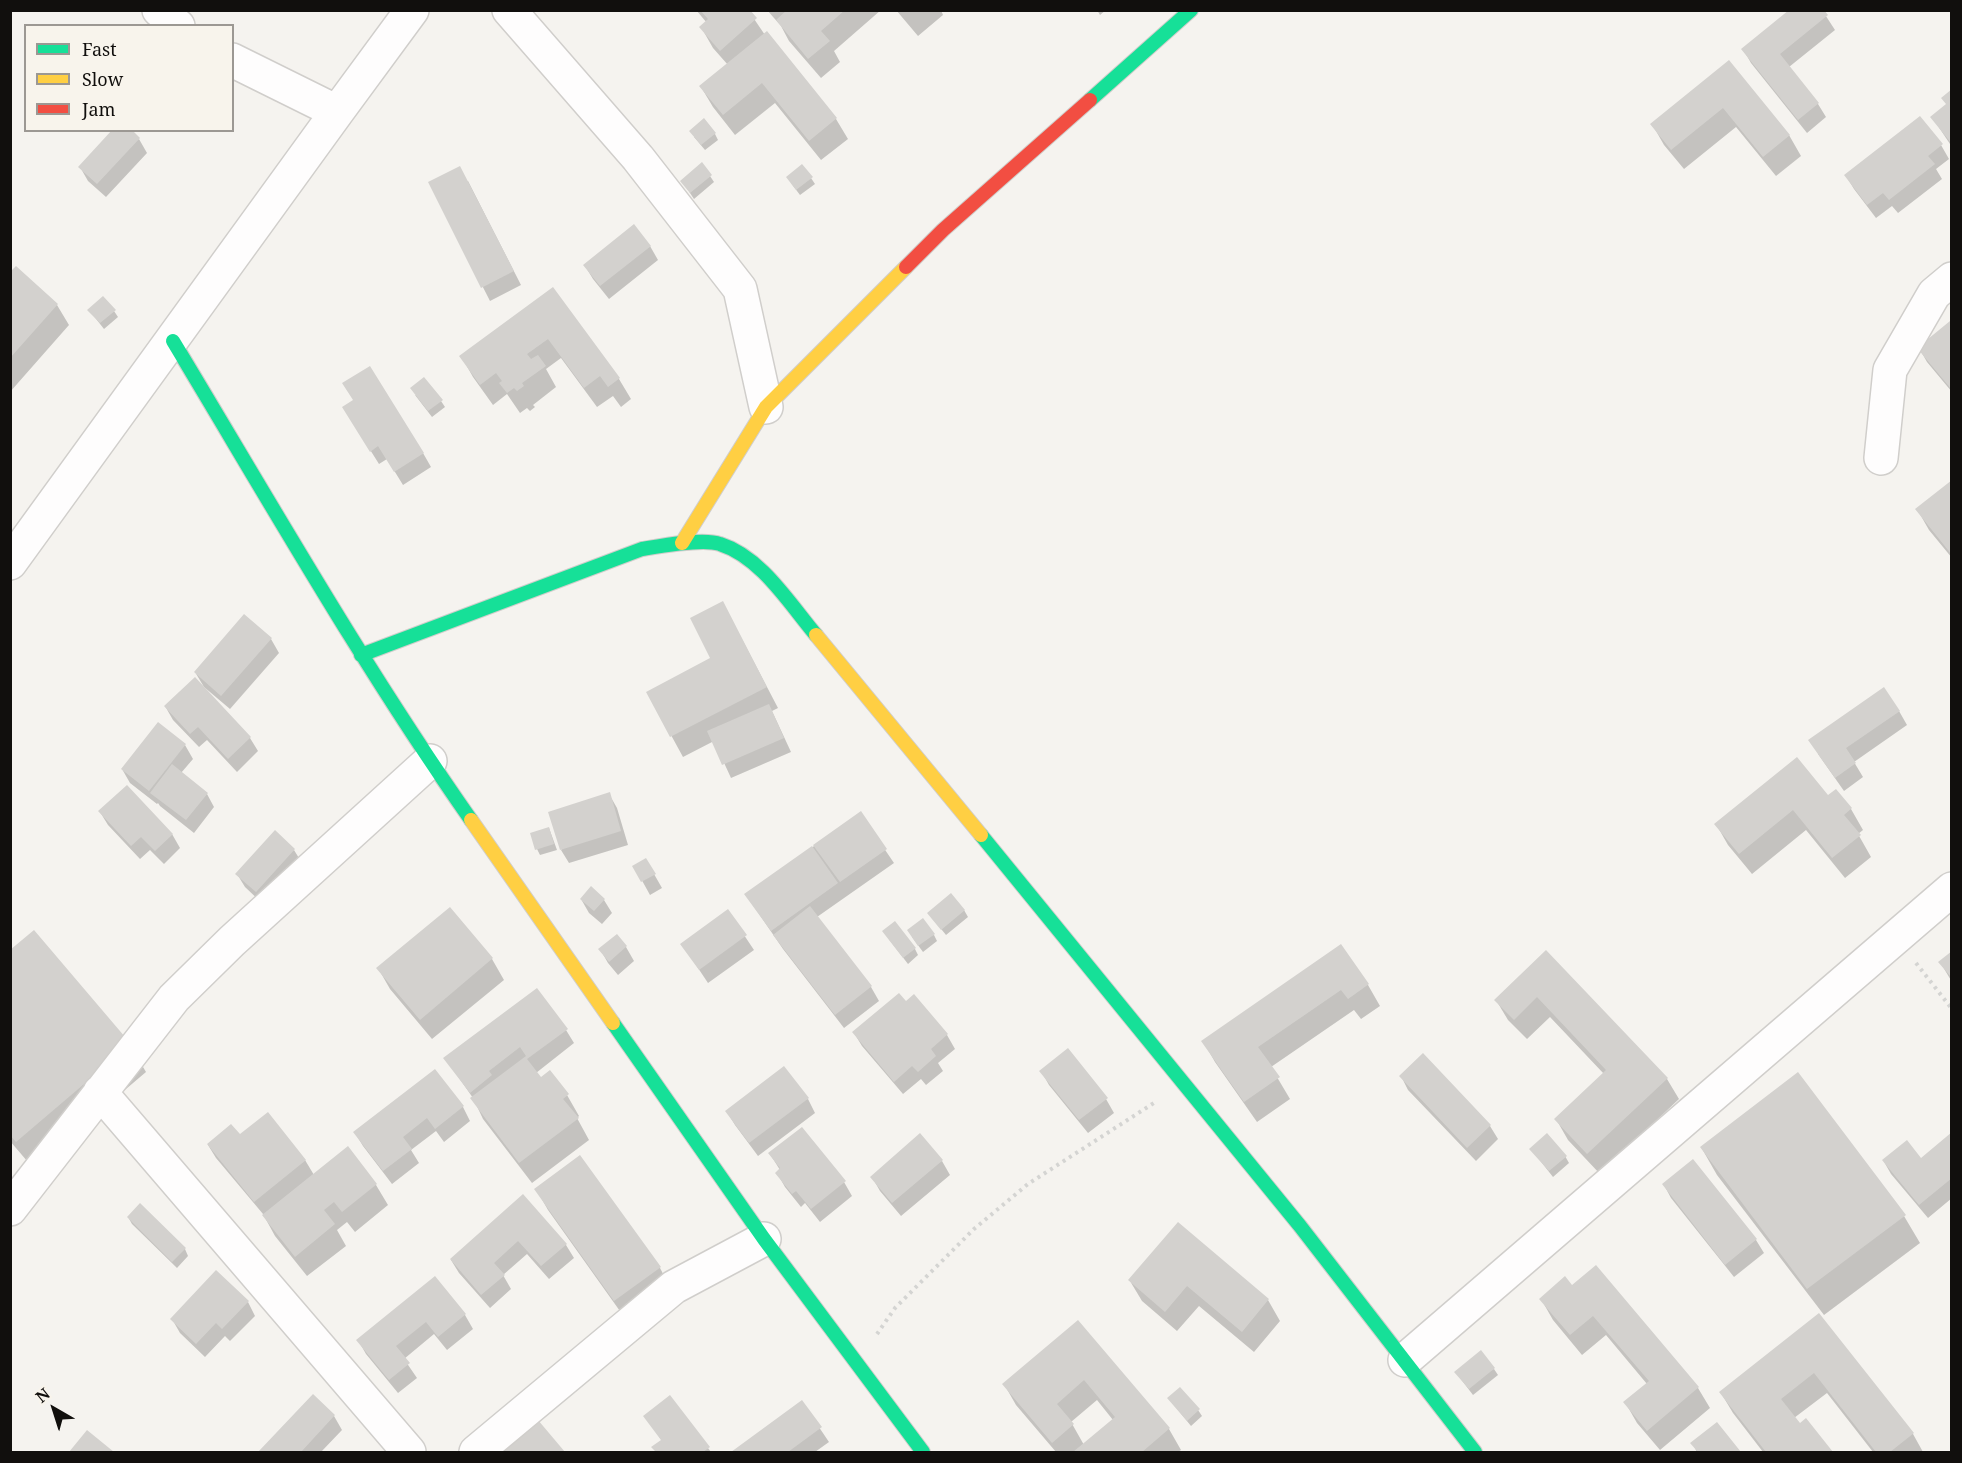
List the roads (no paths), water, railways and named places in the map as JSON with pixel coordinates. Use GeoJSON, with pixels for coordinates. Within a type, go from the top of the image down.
{"type":"FeatureCollection","features":[{"type":"Feature","properties":{"kind":"street"},"geometry":{"type":"LineString","coordinates":[[159,10],[176,24]]}},
{"type":"Feature","properties":{"kind":"street"},"geometry":{"type":"LineString","coordinates":[[10,563],[412,10]]}},
{"type":"Feature","properties":{"kind":"street"},"geometry":{"type":"LineString","coordinates":[[509,10],[638,158],[740,289],[766,407]]}},
{"type":"Feature","properties":{"kind":"street"},"geometry":{"type":"LineString","coordinates":[[682,543],[766,407],[943,230],[1174,16]]}},
{"type":"Feature","properties":{"kind":"street"},"geometry":{"type":"LineString","coordinates":[[234,61],[337,112]]}},
{"type":"Feature","properties":{"kind":"street"},"geometry":{"type":"LineString","coordinates":[[1881,458],[1890,370],[1934,294],[1952,279]]}},
{"type":"Feature","properties":{"kind":"street"},"geometry":{"type":"LineString","coordinates":[[173,341],[361,655],[430,762],[764,1239],[923,1452]]}},
{"type":"Feature","properties":{"kind":"street"},"geometry":{"type":"LineString","coordinates":[[361,655],[642,549],[682,543],[719,543],[755,562],[1184,1084],[1405,1359],[1475,1452]]}},
{"type":"Feature","properties":{"kind":"street"},"geometry":{"type":"LineString","coordinates":[[10,1209],[174,998],[232,941],[430,762]]}},
{"type":"Feature","properties":{"kind":"street"},"geometry":{"type":"LineString","coordinates":[[1405,1359],[1952,889]]}},
{"type":"Feature","properties":{"kind":"street"},"geometry":{"type":"LineString","coordinates":[[100,1092],[409,1452]]}},
{"type":"Feature","properties":{"kind":"street"},"geometry":{"type":"LineString","coordinates":[[476,1452],[674,1287],[764,1239]]}}]}
